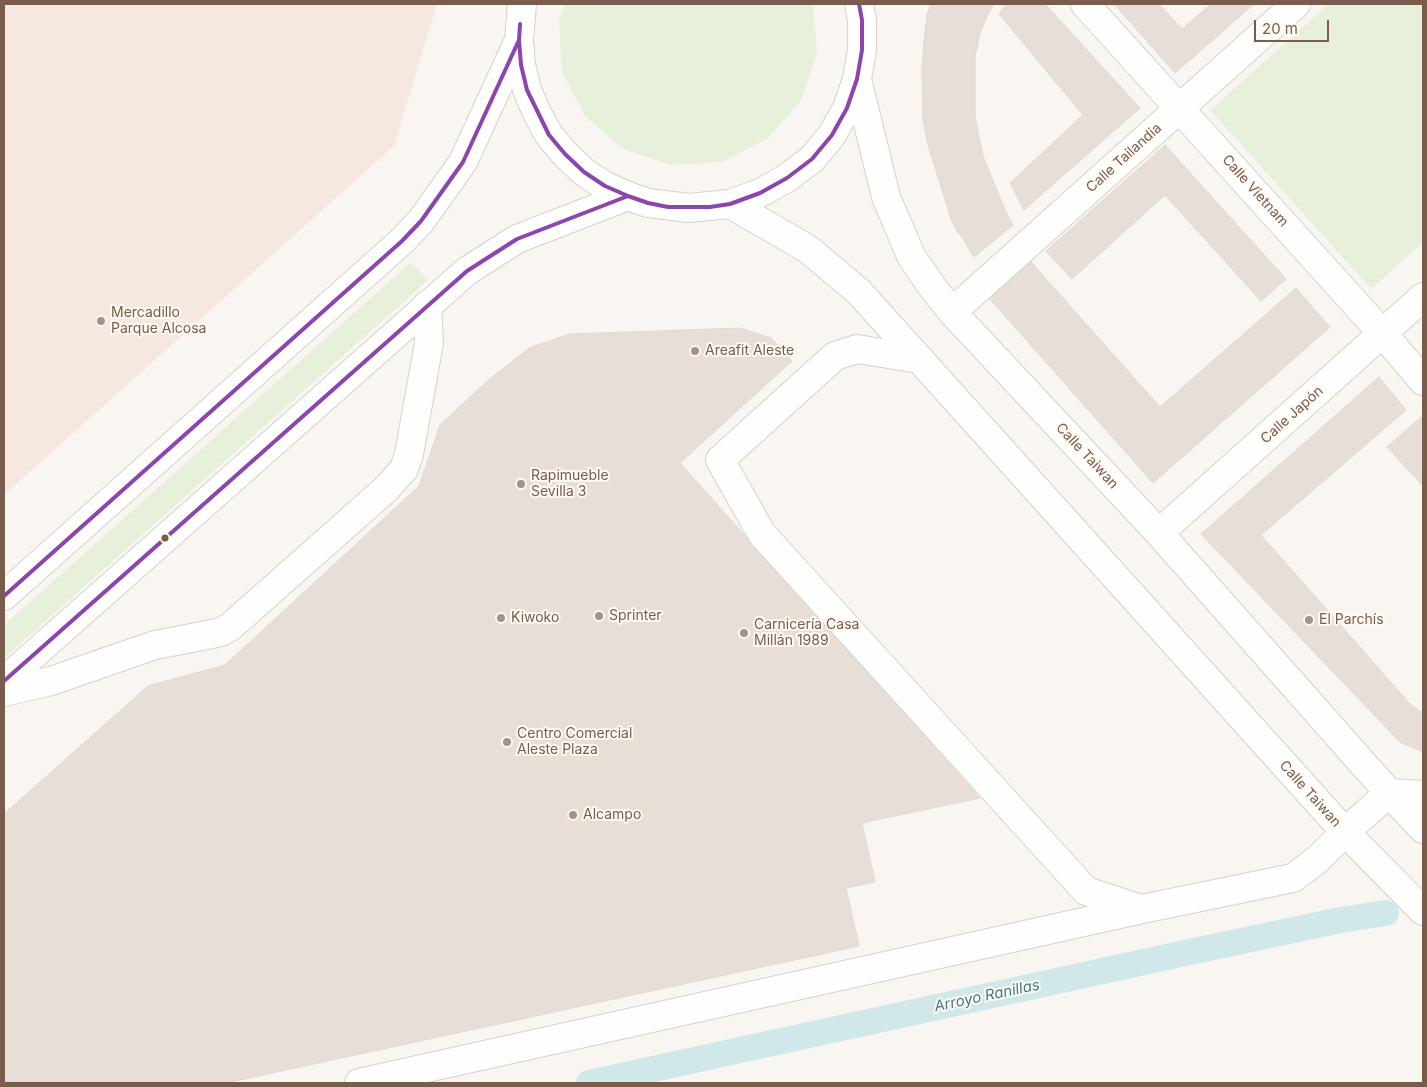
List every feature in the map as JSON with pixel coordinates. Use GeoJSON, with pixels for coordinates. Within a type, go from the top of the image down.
{"type":"FeatureCollection","features":[{"type":"Feature","properties":{"kind":"street"},"geometry":{"type":"LineString","coordinates":[[522,4],[518,40],[521,65],[527,90],[536,113],[549,135],[584,172],[605,186],[648,203],[689,208],[730,204],[760,194],[787,178],[812,159],[832,135],[847,108],[857,79],[862,50],[864,9]]}},
{"type":"Feature","properties":{"kind":"street","name":"Calle Vietnam"},"geometry":{"type":"LineString","coordinates":[[1086,4],[1384,334],[1423,381]]}},
{"type":"Feature","properties":{"kind":"street","name":"Calle Tailandia"},"geometry":{"type":"LineString","coordinates":[[952,312],[1296,4]]}},
{"type":"Feature","properties":{"kind":"street"},"geometry":{"type":"LineString","coordinates":[[4,596],[402,241],[421,221],[463,162],[518,40]]}},
{"type":"Feature","properties":{"kind":"street","name":"Calle Taiwan"},"geometry":{"type":"LineString","coordinates":[[857,79],[886,197],[911,256],[933,288],[952,312],[1160,533],[1389,793],[1423,829]]}},
{"type":"Feature","properties":{"kind":"street"},"geometry":{"type":"LineString","coordinates":[[4,681],[467,271],[518,240],[628,196]]}},
{"type":"Feature","properties":{"kind":"street","name":"Calle Taiwan"},"geometry":{"type":"LineString","coordinates":[[730,204],[808,249],[859,292],[1345,832],[1423,911]]}},
{"type":"Feature","properties":{"kind":"street","name":"Calle Japón"},"geometry":{"type":"LineString","coordinates":[[1160,533],[1423,297]]}},
{"type":"Feature","properties":{"kind":"street"},"geometry":{"type":"LineString","coordinates":[[4,692],[51,681],[154,645],[207,635],[225,629],[380,495],[396,480],[404,469],[409,454],[429,343],[427,305]]}},
{"type":"Feature","properties":{"kind":"street"},"geometry":{"type":"LineString","coordinates":[[920,359],[857,349],[835,356],[720,460],[762,534],[1086,891],[1142,909]]}},
{"type":"Feature","properties":{"kind":"street"},"geometry":{"type":"LineString","coordinates":[[359,1083],[1142,909],[1293,878],[1318,859],[1389,793],[1423,795]]}},
{"type":"Feature","properties":{"kind":"shaded area","name":"Mercadillo Parque Alcosa"},"geometry":{"type":"Polygon","coordinates":[[[4,4],[437,4],[394,146],[4,495],[4,4]]]}},
{"type":"Feature","properties":{"kind":"green space"},"geometry":{"type":"Polygon","coordinates":[[[565,4],[813,4],[817,53],[801,101],[767,139],[722,162],[671,165],[623,149],[585,116],[562,71],[559,20],[565,4]]]}},
{"type":"Feature","properties":{"kind":"green space"},"geometry":{"type":"Polygon","coordinates":[[[1329,4],[1423,4],[1423,242],[1371,289],[1210,110],[1329,4]]]}},
{"type":"Feature","properties":{"kind":"green space"},"geometry":{"type":"Polygon","coordinates":[[[411,262],[428,280],[4,658],[4,625],[411,262]]]}},
{"type":"Feature","properties":{"kind":"building"},"geometry":{"type":"Polygon","coordinates":[[[931,4],[994,4],[979,37],[975,57],[975,116],[983,156],[1013,225],[974,257],[952,222],[928,145],[923,120],[922,67],[927,15],[931,4]]]}},
{"type":"Feature","properties":{"kind":"building"},"geometry":{"type":"Polygon","coordinates":[[[1006,4],[1045,4],[1140,108],[1024,210],[1010,183],[1083,115],[999,14],[1006,4]]]}},
{"type":"Feature","properties":{"kind":"building"},"geometry":{"type":"Polygon","coordinates":[[[1114,4],[1159,4],[1182,29],[1211,4],[1254,4],[1175,73],[1114,4]]]}},
{"type":"Feature","properties":{"kind":"building"},"geometry":{"type":"Polygon","coordinates":[[[1165,145],[1286,279],[1261,301],[1165,195],[1072,279],[1046,251],[1165,145]]]}},
{"type":"Feature","properties":{"kind":"building"},"geometry":{"type":"Polygon","coordinates":[[[1031,262],[1160,407],[1296,288],[1330,327],[1153,483],[989,298],[1031,262]]]}},
{"type":"Feature","properties":{"kind":"building","name":"Centro Comercial Aleste Plaza"},"geometry":{"type":"Polygon","coordinates":[[[740,328],[771,338],[792,361],[680,463],[980,798],[862,823],[875,882],[846,888],[859,946],[226,1083],[4,1083],[4,814],[148,686],[225,665],[419,486],[440,425],[485,383],[529,348],[570,334],[740,328]]]}},
{"type":"Feature","properties":{"kind":"building","name":"El Parchís"},"geometry":{"type":"Polygon","coordinates":[[[1379,377],[1406,410],[1261,535],[1411,705],[1423,712],[1423,752],[1400,742],[1201,534],[1379,377]]]}},
{"type":"Feature","properties":{"kind":"building"},"geometry":{"type":"Polygon","coordinates":[[[1423,415],[1423,486],[1387,447],[1423,415]]]}},
{"type":"Feature","properties":{"kind":"waterway","name":"Arroyo Ranillas"},"geometry":{"type":"LineString","coordinates":[[589,1083],[1199,950],[1341,920],[1386,913]]}},
{"type":"Feature","properties":{"kind":"transit line"},"geometry":{"type":"LineString","coordinates":[[520,24],[521,65],[527,90],[549,135],[565,154],[584,172],[605,186],[628,196],[668,207],[710,207],[730,204],[760,193],[787,178],[812,159],[832,135],[847,108],[857,79],[862,50],[862,20],[859,4]]}},
{"type":"Feature","properties":{"kind":"transit line"},"geometry":{"type":"LineString","coordinates":[[4,596],[402,241],[421,221],[463,162],[519,40]]}},
{"type":"Feature","properties":{"kind":"transit line"},"geometry":{"type":"LineString","coordinates":[[4,681],[467,271],[517,239],[628,196]]}},
{"type":"Feature","properties":{"kind":"place","name":"Mercadillo Parque Alcosa"},"geometry":{"type":"Point","coordinates":[101,321]}},
{"type":"Feature","properties":{"kind":"place","name":"Areafit Aleste"},"geometry":{"type":"Point","coordinates":[695,351]}},
{"type":"Feature","properties":{"kind":"place","name":"Rapimueble Sevilla 3"},"geometry":{"type":"Point","coordinates":[521,484]}},
{"type":"Feature","properties":{"kind":"place","name":"Sprinter"},"geometry":{"type":"Point","coordinates":[599,616]}},
{"type":"Feature","properties":{"kind":"place","name":"Kiwoko"},"geometry":{"type":"Point","coordinates":[501,618]}},
{"type":"Feature","properties":{"kind":"place","name":"El Parchís"},"geometry":{"type":"Point","coordinates":[1309,620]}},
{"type":"Feature","properties":{"kind":"place","name":"Carnicería Casa Millán 1989"},"geometry":{"type":"Point","coordinates":[744,633]}},
{"type":"Feature","properties":{"kind":"place","name":"Centro Comercial Aleste Plaza"},"geometry":{"type":"Point","coordinates":[507,742]}},
{"type":"Feature","properties":{"kind":"place","name":"Alcampo"},"geometry":{"type":"Point","coordinates":[573,815]}}]}
